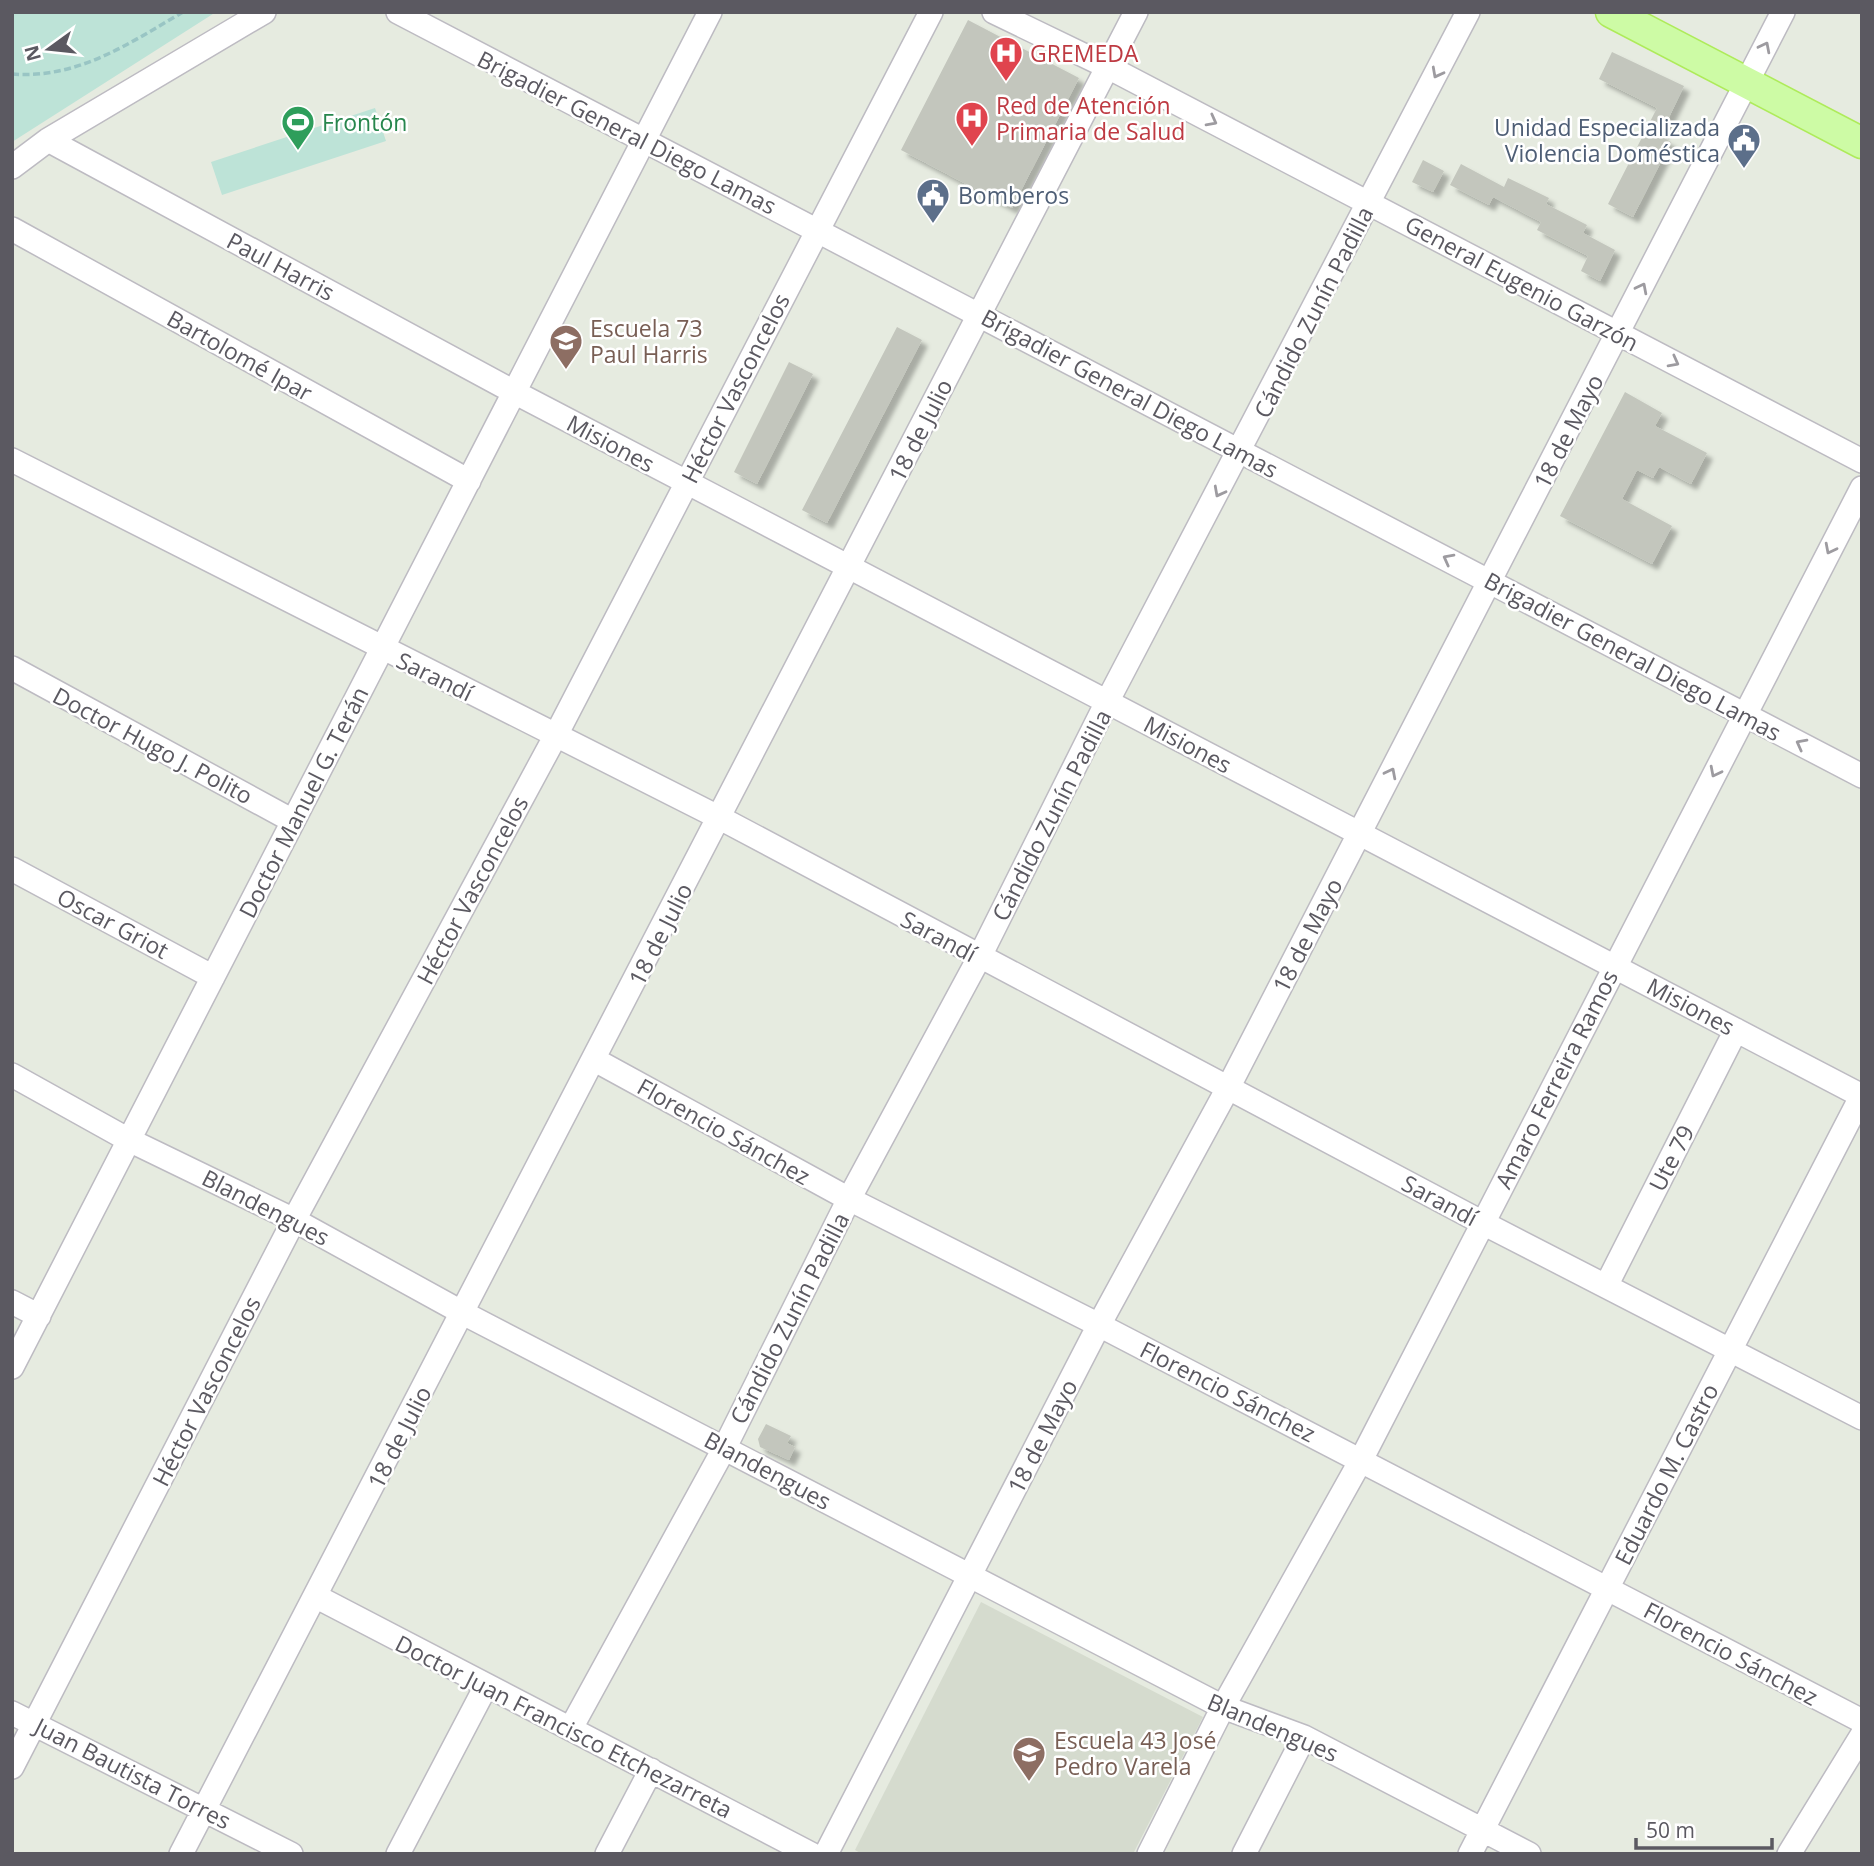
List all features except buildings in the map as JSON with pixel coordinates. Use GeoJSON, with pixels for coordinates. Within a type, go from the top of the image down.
{"type":"FeatureCollection","features":[{"type":"Feature","properties":{"kind":"main road"},"geometry":{"type":"LineString","coordinates":[[1611,12],[1862,143]]}},
{"type":"Feature","properties":{"kind":"street"},"geometry":{"type":"LineString","coordinates":[[12,167],[48,140],[264,12]]}},
{"type":"Feature","properties":{"kind":"street","name":"Brigadier General Diego Lamas"},"geometry":{"type":"LineString","coordinates":[[398,12],[1862,776]]}},
{"type":"Feature","properties":{"kind":"street","name":"Doctor Manuel G. Terán"},"geometry":{"type":"LineString","coordinates":[[12,1367],[127,1139],[710,12]]}},
{"type":"Feature","properties":{"kind":"street","name":"Héctor Vasconcelos"},"geometry":{"type":"LineString","coordinates":[[12,1768],[294,1220],[555,735],[931,12]]}},
{"type":"Feature","properties":{"kind":"street","name":"General Eugenio Garzón"},"geometry":{"type":"LineString","coordinates":[[993,12],[1108,67],[1862,461]]}},
{"type":"Feature","properties":{"kind":"street","name":"18 de Julio"},"geometry":{"type":"LineString","coordinates":[[181,1854],[317,1597],[1136,12]]}},
{"type":"Feature","properties":{"kind":"street","name":"Cándido Zunín Padilla"},"geometry":{"type":"LineString","coordinates":[[571,1728],[724,1447],[849,1199],[979,958],[1107,702],[1241,451],[1468,12]]}},
{"type":"Feature","properties":{"kind":"street","name":"18 de Mayo"},"geometry":{"type":"LineString","coordinates":[[826,1854],[1099,1325],[1228,1088],[1360,834],[1783,12]]}},
{"type":"Feature","properties":{"kind":"street","name":"Paul Harris"},"geometry":{"type":"LineString","coordinates":[[48,140],[514,392]]}},
{"type":"Feature","properties":{"kind":"street","name":"Bartolomé Ipar"},"geometry":{"type":"LineString","coordinates":[[12,229],[469,481]]}},
{"type":"Feature","properties":{"kind":"street","name":"Misiones"},"geometry":{"type":"LineString","coordinates":[[514,392],[1862,1095]]}},
{"type":"Feature","properties":{"kind":"street","name":"Sarandí"},"geometry":{"type":"LineString","coordinates":[[12,460],[720,818],[979,958],[1483,1223],[1862,1418]]}},
{"type":"Feature","properties":{"kind":"street","name":"Amaro Ferreira Ramos"},"geometry":{"type":"LineString","coordinates":[[1149,1854],[1223,1707],[1362,1460],[1862,488]]}},
{"type":"Feature","properties":{"kind":"street","name":"Doctor Hugo J. Polito"},"geometry":{"type":"LineString","coordinates":[[12,668],[293,821]]}},
{"type":"Feature","properties":{"kind":"street","name":"Oscar Griot"},"geometry":{"type":"LineString","coordinates":[[12,869],[213,977]]}},
{"type":"Feature","properties":{"kind":"street","name":"Ute 79"},"geometry":{"type":"LineString","coordinates":[[1606,1286],[1736,1030]]}},
{"type":"Feature","properties":{"kind":"street","name":"Florencio Sánchez"},"geometry":{"type":"LineString","coordinates":[[595,1060],[849,1199],[1362,1460],[1862,1721]]}},
{"type":"Feature","properties":{"kind":"street","name":"Blandengues"},"geometry":{"type":"LineString","coordinates":[[12,1075],[127,1139],[294,1220],[463,1313],[1223,1707],[1304,1737],[1529,1854]]}},
{"type":"Feature","properties":{"kind":"street","name":"Eduardo M. Castro"},"geometry":{"type":"LineString","coordinates":[[1470,1854],[1862,1095]]}},
{"type":"Feature","properties":{"kind":"street"},"geometry":{"type":"LineString","coordinates":[[12,1302],[38,1316]]}},
{"type":"Feature","properties":{"kind":"street","name":"Doctor Juan Francisco Etchezarreta"},"geometry":{"type":"LineString","coordinates":[[317,1597],[811,1854]]}},
{"type":"Feature","properties":{"kind":"street"},"geometry":{"type":"LineString","coordinates":[[398,1854],[486,1686]]}},
{"type":"Feature","properties":{"kind":"street","name":"Juan Bautista Torres"},"geometry":{"type":"LineString","coordinates":[[12,1713],[205,1808],[291,1854]]}},
{"type":"Feature","properties":{"kind":"street"},"geometry":{"type":"LineString","coordinates":[[1789,1854],[1862,1735]]}},
{"type":"Feature","properties":{"kind":"street"},"geometry":{"type":"LineString","coordinates":[[1244,1854],[1304,1737]]}},
{"type":"Feature","properties":{"kind":"street"},"geometry":{"type":"LineString","coordinates":[[607,1854],[651,1770]]}},
{"type":"Feature","properties":{"kind":"path"},"geometry":{"type":"LineString","coordinates":[[12,74],[37,76],[102,59],[184,12]]}},
{"type":"Feature","properties":{"kind":"shaded area"},"geometry":{"type":"Polygon","coordinates":[[[12,12],[216,12],[12,142],[12,12]]]}},
{"type":"Feature","properties":{"kind":"shaded area","name":"Frontón"},"geometry":{"type":"Polygon","coordinates":[[[375,108],[386,141],[222,195],[211,162],[375,108]]]}},
{"type":"Feature","properties":{"kind":"shaded area","name":"Escuela 43 José Pedro Varela"},"geometry":{"type":"Polygon","coordinates":[[[981,1602],[1203,1717],[1133,1854],[862,1854],[855,1850],[981,1602]]]}},
{"type":"Feature","properties":{"kind":"place","name":"GREMEDA"},"geometry":{"type":"Point","coordinates":[1006,83]}},
{"type":"Feature","properties":{"kind":"place","name":"Red de Atención Primaria de Salud"},"geometry":{"type":"Point","coordinates":[972,148]}},
{"type":"Feature","properties":{"kind":"place","name":"Frontón"},"geometry":{"type":"Point","coordinates":[298,152]}},
{"type":"Feature","properties":{"kind":"place","name":"Unidad Especializada Violencia Doméstica"},"geometry":{"type":"Point","coordinates":[1744,170]}},
{"type":"Feature","properties":{"kind":"place","name":"Bomberos"},"geometry":{"type":"Point","coordinates":[933,225]}},
{"type":"Feature","properties":{"kind":"place","name":"Escuela 73 Paul Harris"},"geometry":{"type":"Point","coordinates":[566,371]}},
{"type":"Feature","properties":{"kind":"place","name":"Escuela 43 José Pedro Varela"},"geometry":{"type":"Point","coordinates":[1029,1783]}}]}
